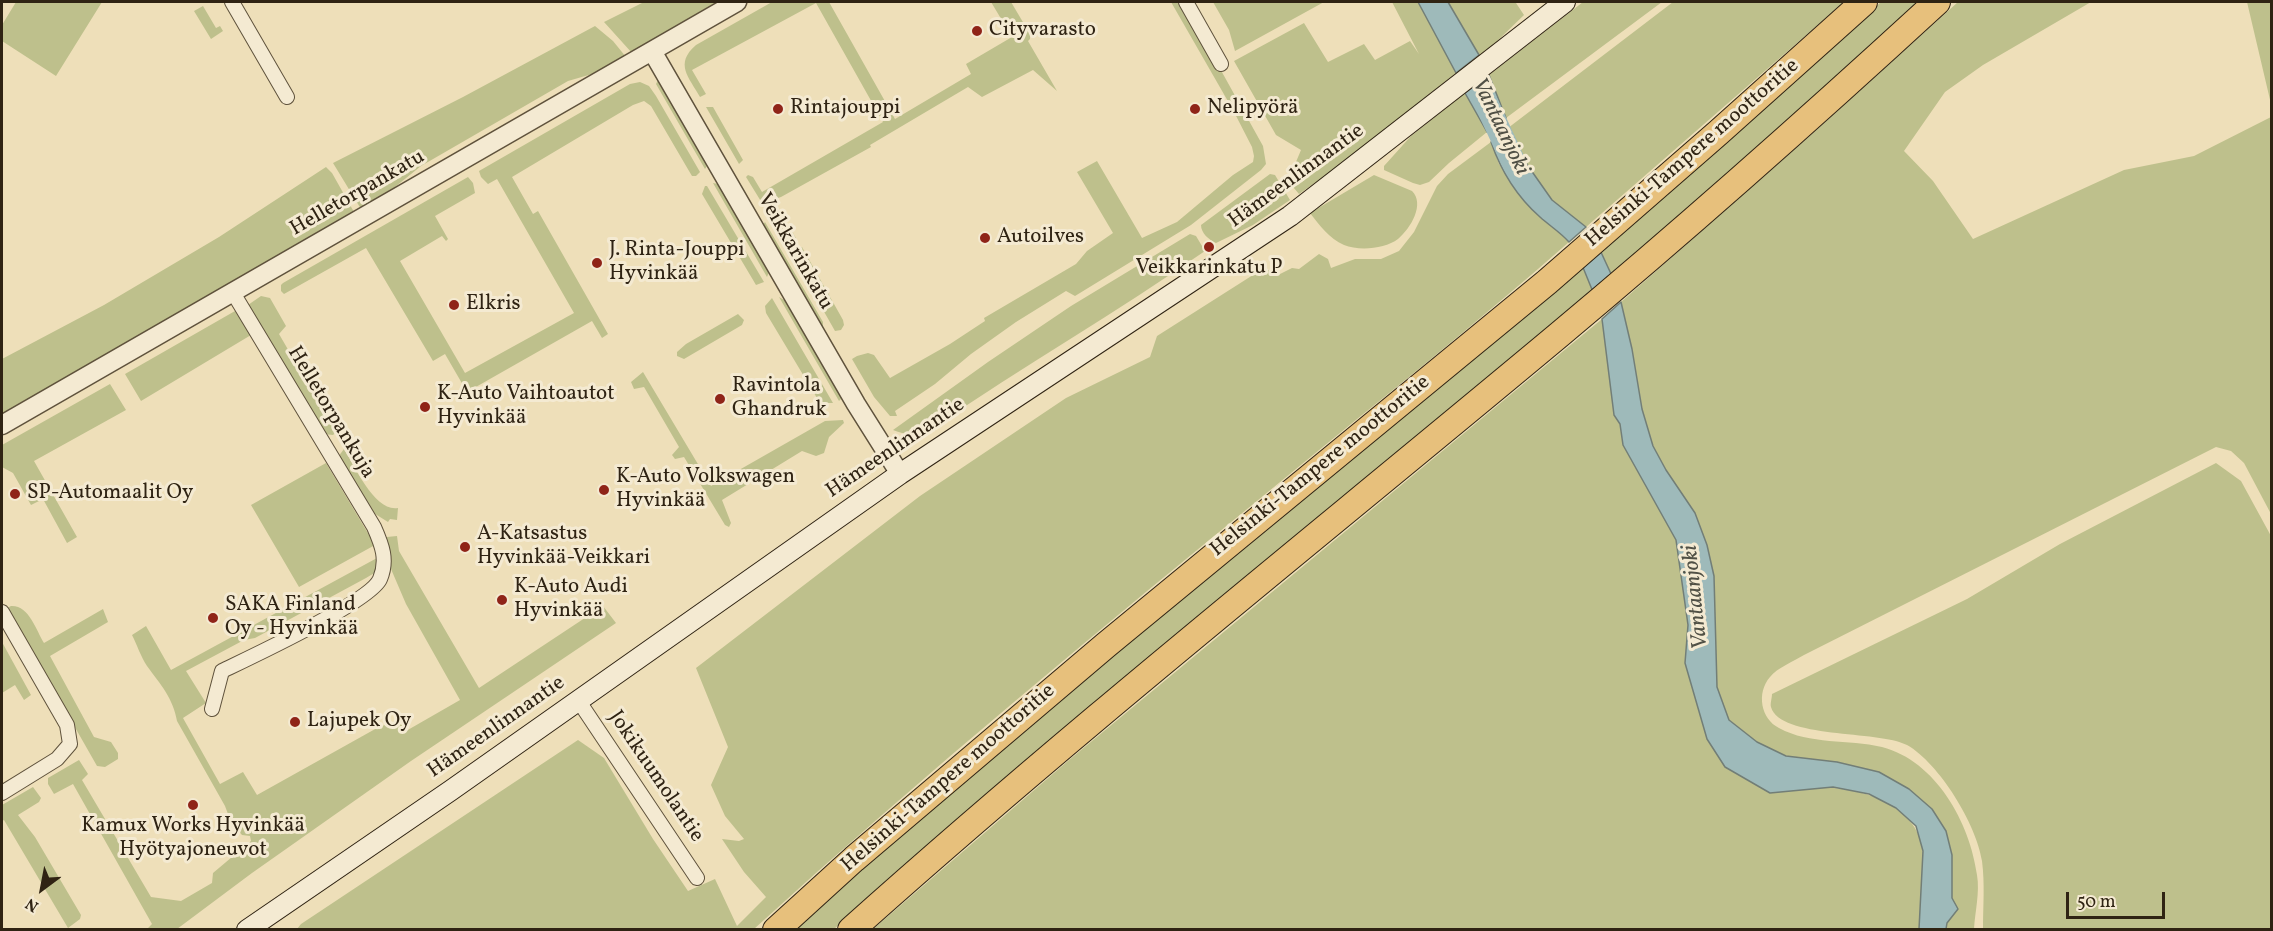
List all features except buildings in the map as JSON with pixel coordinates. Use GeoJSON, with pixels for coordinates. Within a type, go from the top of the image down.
{"type":"FeatureCollection","features":[{"type":"Feature","properties":{"kind":"highway","name":"Helsinki-Tampere moottoritie"},"geometry":{"type":"LineString","coordinates":[[776,930],[854,859],[1106,645],[1546,282],[1864,2]]}},
{"type":"Feature","properties":{"kind":"highway"},"geometry":{"type":"LineString","coordinates":[[851,930],[1129,690],[1647,260],[1937,2]]}},
{"type":"Feature","properties":{"kind":"main road","name":"Hämeenlinnantie"},"geometry":{"type":"LineString","coordinates":[[247,930],[900,474],[1290,216],[1565,2]]}},
{"type":"Feature","properties":{"kind":"street"},"geometry":{"type":"LineString","coordinates":[[232,2],[287,97]]}},
{"type":"Feature","properties":{"kind":"street","name":"Helletorpankatu"},"geometry":{"type":"LineString","coordinates":[[2,425],[737,2]]}},
{"type":"Feature","properties":{"kind":"street"},"geometry":{"type":"LineString","coordinates":[[1186,2],[1221,64]]}},
{"type":"Feature","properties":{"kind":"street","name":"Veikkarinkatu"},"geometry":{"type":"LineString","coordinates":[[652,51],[865,420],[900,474]]}},
{"type":"Feature","properties":{"kind":"street","name":"Helletorpankuja"},"geometry":{"type":"LineString","coordinates":[[212,709],[222,671],[339,612],[380,582],[385,560],[374,527],[232,291]]}},
{"type":"Feature","properties":{"kind":"street"},"geometry":{"type":"LineString","coordinates":[[2,612],[68,725],[70,744],[57,759],[2,793]]}},
{"type":"Feature","properties":{"kind":"street","name":"Jokikuumolantie"},"geometry":{"type":"LineString","coordinates":[[578,700],[697,878]]}},
{"type":"Feature","properties":{"kind":"green space"},"geometry":{"type":"Polygon","coordinates":[[[16,2],[102,2],[56,76],[2,41],[2,25],[16,2]]]}},
{"type":"Feature","properties":{"kind":"green space"},"geometry":{"type":"Polygon","coordinates":[[[644,2],[721,2],[632,53],[604,22],[644,2]]]}},
{"type":"Feature","properties":{"kind":"green space"},"geometry":{"type":"Polygon","coordinates":[[[772,2],[829,2],[895,119],[971,74],[966,64],[1012,37],[991,2],[1011,2],[1030,34],[1028,41],[1057,91],[1033,70],[982,97],[968,87],[870,145],[871,147],[781,197],[762,203],[746,177],[748,175],[753,177],[762,192],[883,122],[816,3],[692,70],[706,94],[700,97],[686,71],[686,58],[689,52],[696,45],[772,2]]]}},
{"type":"Feature","properties":{"kind":"green space"},"geometry":{"type":"Polygon","coordinates":[[[1171,2],[1183,2],[1263,146],[1266,164],[1191,225],[1075,296],[1066,291],[1016,322],[971,354],[935,384],[895,411],[897,416],[890,416],[874,397],[852,359],[868,353],[874,355],[890,378],[950,344],[985,321],[984,318],[1076,264],[1087,251],[1113,233],[1077,172],[1097,161],[1142,238],[1177,222],[1233,175],[1253,162],[1252,147],[1171,2]]]}},
{"type":"Feature","properties":{"kind":"green space"},"geometry":{"type":"Polygon","coordinates":[[[1213,2],[1324,2],[1235,51],[1229,30],[1213,2]]]}},
{"type":"Feature","properties":{"kind":"green space"},"geometry":{"type":"Polygon","coordinates":[[[1392,2],[1418,2],[1456,73],[1343,163],[1299,194],[1288,181],[1301,150],[1276,135],[1234,61],[1304,23],[1328,62],[1364,44],[1375,60],[1410,41],[1419,54],[1392,2]]]}},
{"type":"Feature","properties":{"kind":"green space"},"geometry":{"type":"Polygon","coordinates":[[[1448,2],[1518,2],[1516,3],[1524,15],[1490,48],[1479,55],[1448,2]]]}},
{"type":"Feature","properties":{"kind":"green space"},"geometry":{"type":"Polygon","coordinates":[[[1583,2],[1662,2],[1506,118],[1489,75],[1583,2]]]}},
{"type":"Feature","properties":{"kind":"green space"},"geometry":{"type":"Polygon","coordinates":[[[1673,2],[1844,2],[1586,227],[1552,200],[1526,163],[1508,128],[1673,2]]]}},
{"type":"Feature","properties":{"kind":"green space"},"geometry":{"type":"Polygon","coordinates":[[[1881,2],[1922,2],[1612,276],[1600,250],[1881,2]]]}},
{"type":"Feature","properties":{"kind":"green space"},"geometry":{"type":"Polygon","coordinates":[[[1958,2],[2091,2],[1983,65],[1945,92],[1904,151],[1933,181],[1973,239],[2124,170],[2194,156],[2271,117],[2271,514],[2244,463],[2231,451],[2216,447],[1804,655],[1773,674],[1763,690],[1762,705],[1768,718],[1779,728],[1803,737],[1882,747],[1901,754],[1934,780],[1958,815],[1973,855],[1978,888],[1974,929],[1946,929],[1952,898],[1952,854],[1946,831],[1932,809],[1909,789],[1879,772],[1837,762],[1786,756],[1757,742],[1729,720],[1717,687],[1714,576],[1707,545],[1653,446],[1642,409],[1621,302],[1958,2]]]}},
{"type":"Feature","properties":{"kind":"green space"},"geometry":{"type":"Polygon","coordinates":[[[2247,2],[2271,2],[2271,104],[2247,2]]]}},
{"type":"Feature","properties":{"kind":"green space"},"geometry":{"type":"Polygon","coordinates":[[[203,6],[216,28],[220,26],[223,31],[211,39],[194,11],[203,6]]]}},
{"type":"Feature","properties":{"kind":"green space"},"geometry":{"type":"Polygon","coordinates":[[[595,26],[613,41],[626,57],[599,72],[568,81],[421,166],[390,191],[361,209],[333,163],[595,26]]]}},
{"type":"Feature","properties":{"kind":"green space"},"geometry":{"type":"Polygon","coordinates":[[[658,80],[707,166],[705,169],[656,84],[658,80]]]}},
{"type":"Feature","properties":{"kind":"green space"},"geometry":{"type":"Polygon","coordinates":[[[640,82],[649,86],[656,96],[700,172],[696,176],[692,176],[651,106],[644,101],[633,105],[512,177],[533,214],[538,211],[608,334],[602,338],[592,321],[467,392],[445,354],[433,361],[366,248],[284,294],[281,291],[283,283],[468,177],[473,183],[475,193],[435,216],[448,239],[446,241],[442,236],[400,261],[465,373],[574,313],[497,179],[488,184],[479,171],[630,84],[640,82]]]}},
{"type":"Feature","properties":{"kind":"green space"},"geometry":{"type":"Polygon","coordinates":[[[1465,93],[1487,132],[1429,182],[1420,185],[1384,170],[1384,166],[1411,136],[1465,93]]]}},
{"type":"Feature","properties":{"kind":"green space"},"geometry":{"type":"Polygon","coordinates":[[[706,107],[713,107],[743,160],[739,164],[706,107]]]}},
{"type":"Feature","properties":{"kind":"green space"},"geometry":{"type":"Polygon","coordinates":[[[1491,142],[1499,164],[1539,216],[1569,242],[1464,332],[1016,700],[754,929],[297,929],[301,924],[578,740],[604,758],[653,839],[688,891],[715,879],[737,926],[766,897],[744,872],[722,839],[739,841],[744,839],[725,816],[711,785],[728,747],[696,668],[920,496],[1066,398],[1150,357],[1157,336],[1264,268],[1278,275],[1292,268],[1299,269],[1319,254],[1328,259],[1331,268],[1355,259],[1381,259],[1399,251],[1414,232],[1437,186],[1448,174],[1491,142]]]}},
{"type":"Feature","properties":{"kind":"green space"},"geometry":{"type":"Polygon","coordinates":[[[326,167],[332,173],[354,212],[2,417],[2,359],[104,305],[219,237],[326,167]]]}},
{"type":"Feature","properties":{"kind":"green space"},"geometry":{"type":"Polygon","coordinates":[[[1270,174],[1275,175],[1290,200],[1253,225],[1216,243],[1206,236],[1201,225],[1270,174]]]}},
{"type":"Feature","properties":{"kind":"green space"},"geometry":{"type":"Polygon","coordinates":[[[1374,175],[1412,191],[1417,202],[1415,216],[1398,239],[1386,245],[1357,248],[1344,245],[1329,235],[1310,213],[1374,175]]]}},
{"type":"Feature","properties":{"kind":"green space"},"geometry":{"type":"Polygon","coordinates":[[[713,183],[718,184],[769,272],[767,277],[713,183]]]}},
{"type":"Feature","properties":{"kind":"green space"},"geometry":{"type":"Polygon","coordinates":[[[705,186],[764,282],[756,285],[702,194],[705,186]]]}},
{"type":"Feature","properties":{"kind":"green space"},"geometry":{"type":"Polygon","coordinates":[[[772,220],[787,224],[796,238],[794,240],[799,249],[802,247],[843,320],[844,325],[841,330],[835,331],[772,220]]]}},
{"type":"Feature","properties":{"kind":"green space"},"geometry":{"type":"Polygon","coordinates":[[[765,222],[823,322],[823,326],[763,225],[765,222]]]}},
{"type":"Feature","properties":{"kind":"green space"},"geometry":{"type":"Polygon","coordinates":[[[1190,234],[1196,236],[1205,251],[1172,274],[934,427],[914,434],[893,430],[1071,306],[1190,234]]]}},
{"type":"Feature","properties":{"kind":"green space"},"geometry":{"type":"Polygon","coordinates":[[[1582,265],[1593,292],[1061,733],[834,929],[792,930],[923,814],[1582,265]]]}},
{"type":"Feature","properties":{"kind":"green space"},"geometry":{"type":"Polygon","coordinates":[[[261,296],[270,298],[286,326],[279,334],[336,432],[333,435],[324,434],[248,305],[261,296]]]}},
{"type":"Feature","properties":{"kind":"green space"},"geometry":{"type":"Polygon","coordinates":[[[779,297],[786,301],[841,396],[839,401],[779,297]]]}},
{"type":"Feature","properties":{"kind":"green space"},"geometry":{"type":"Polygon","coordinates":[[[772,298],[833,403],[820,403],[766,313],[765,306],[772,298]]]}},
{"type":"Feature","properties":{"kind":"green space"},"geometry":{"type":"Polygon","coordinates":[[[235,311],[251,335],[141,401],[125,374],[235,311]]]}},
{"type":"Feature","properties":{"kind":"green space"},"geometry":{"type":"Polygon","coordinates":[[[738,314],[744,320],[742,325],[684,359],[677,356],[677,352],[686,344],[738,314]]]}},
{"type":"Feature","properties":{"kind":"green space"},"geometry":{"type":"Polygon","coordinates":[[[1602,319],[1614,415],[1620,424],[1623,445],[1676,540],[1688,625],[1685,663],[1770,793],[1834,788],[1863,793],[1891,805],[1913,824],[1920,837],[1924,862],[1919,929],[872,930],[1069,760],[1602,319]]]}},
{"type":"Feature","properties":{"kind":"green space"},"geometry":{"type":"Polygon","coordinates":[[[643,372],[711,486],[825,421],[843,420],[844,423],[829,437],[824,453],[816,456],[802,451],[722,500],[731,523],[729,527],[725,525],[684,457],[675,459],[672,455],[679,447],[644,387],[634,389],[631,382],[643,372]]]}},
{"type":"Feature","properties":{"kind":"green space"},"geometry":{"type":"Polygon","coordinates":[[[110,384],[126,410],[34,461],[77,537],[67,543],[43,499],[31,505],[13,473],[2,467],[2,445],[110,384]]]}},
{"type":"Feature","properties":{"kind":"green space"},"geometry":{"type":"Polygon","coordinates":[[[344,449],[366,487],[374,496],[381,503],[398,508],[397,520],[390,519],[388,522],[372,512],[338,457],[344,449]]]}},
{"type":"Feature","properties":{"kind":"green space"},"geometry":{"type":"Polygon","coordinates":[[[326,463],[375,545],[299,587],[251,505],[326,463]]]}},
{"type":"Feature","properties":{"kind":"green space"},"geometry":{"type":"Polygon","coordinates":[[[2216,463],[2241,481],[2271,536],[2271,929],[1983,929],[1983,878],[1979,846],[1965,813],[1932,766],[1907,745],[1893,740],[1810,729],[1792,724],[1778,717],[1771,707],[1772,694],[1967,599],[2060,544],[2216,463]]]}},
{"type":"Feature","properties":{"kind":"green space"},"geometry":{"type":"Polygon","coordinates":[[[397,536],[399,551],[479,688],[603,606],[616,623],[411,761],[177,929],[147,929],[152,924],[73,784],[54,794],[48,784],[48,778],[79,760],[88,774],[82,780],[151,897],[181,901],[212,883],[213,873],[251,841],[250,836],[242,835],[231,822],[225,806],[177,721],[169,698],[145,662],[132,635],[146,626],[171,670],[377,558],[376,572],[366,578],[255,638],[244,640],[186,671],[206,703],[183,718],[220,784],[243,772],[257,795],[377,728],[398,720],[406,731],[460,700],[406,604],[391,569],[387,537],[397,536]]]}},
{"type":"Feature","properties":{"kind":"green space"},"geometry":{"type":"Polygon","coordinates":[[[11,606],[27,614],[44,643],[103,609],[108,622],[50,656],[94,737],[111,742],[118,753],[118,759],[105,767],[97,766],[7,608],[11,606]]]}},
{"type":"Feature","properties":{"kind":"green space"},"geometry":{"type":"Polygon","coordinates":[[[2,642],[31,695],[24,700],[15,685],[2,693],[2,642]]]}},
{"type":"Feature","properties":{"kind":"green space"},"geometry":{"type":"Polygon","coordinates":[[[33,787],[41,798],[39,802],[18,815],[35,837],[81,915],[80,919],[68,928],[4,820],[2,821],[2,805],[33,787]]]}},
{"type":"Feature","properties":{"kind":"water"},"geometry":{"type":"Polygon","coordinates":[[[1418,2],[1448,2],[1479,55],[1456,73],[1418,2]]]}},
{"type":"Feature","properties":{"kind":"water"},"geometry":{"type":"Polygon","coordinates":[[[1489,75],[1506,118],[1487,132],[1465,93],[1489,75]]]}},
{"type":"Feature","properties":{"kind":"water"},"geometry":{"type":"Polygon","coordinates":[[[1508,128],[1526,163],[1552,200],[1586,227],[1569,242],[1531,209],[1505,173],[1491,142],[1508,128]]]}},
{"type":"Feature","properties":{"kind":"water"},"geometry":{"type":"Polygon","coordinates":[[[1600,250],[1612,276],[1593,292],[1582,265],[1600,250]]]}},
{"type":"Feature","properties":{"kind":"water"},"geometry":{"type":"Polygon","coordinates":[[[1621,302],[1642,409],[1653,446],[1695,513],[1707,545],[1714,576],[1717,687],[1729,720],[1757,742],[1786,756],[1837,762],[1879,772],[1909,789],[1932,809],[1946,831],[1952,855],[1952,898],[1958,909],[1947,923],[1946,929],[1919,929],[1923,851],[1916,826],[1896,808],[1869,794],[1833,787],[1770,793],[1725,767],[1707,739],[1685,663],[1688,625],[1676,540],[1623,445],[1620,424],[1614,415],[1602,319],[1621,302]]]}},
{"type":"Feature","properties":{"kind":"waterway","name":"Vantaanjoki"},"geometry":{"type":"LineString","coordinates":[[1483,96],[1515,165]]}},
{"type":"Feature","properties":{"kind":"place","name":"Cityvarasto"},"geometry":{"type":"Point","coordinates":[977,31]}},
{"type":"Feature","properties":{"kind":"place","name":"Rintajouppi"},"geometry":{"type":"Point","coordinates":[778,109]}},
{"type":"Feature","properties":{"kind":"place","name":"Nelipyörä"},"geometry":{"type":"Point","coordinates":[1195,109]}},
{"type":"Feature","properties":{"kind":"place","name":"Autoilves"},"geometry":{"type":"Point","coordinates":[985,238]}},
{"type":"Feature","properties":{"kind":"place","name":"Veikkarinkatu P"},"geometry":{"type":"Point","coordinates":[1209,247]}},
{"type":"Feature","properties":{"kind":"place","name":"J. Rinta-Jouppi Hyvinkää"},"geometry":{"type":"Point","coordinates":[597,263]}},
{"type":"Feature","properties":{"kind":"place","name":"Elkris"},"geometry":{"type":"Point","coordinates":[454,305]}},
{"type":"Feature","properties":{"kind":"place","name":"Ravintola Ghandruk"},"geometry":{"type":"Point","coordinates":[720,399]}},
{"type":"Feature","properties":{"kind":"place","name":"K-Auto Vaihtoautot Hyvinkää"},"geometry":{"type":"Point","coordinates":[425,407]}},
{"type":"Feature","properties":{"kind":"place","name":"K-Auto Volkswagen Hyvinkää"},"geometry":{"type":"Point","coordinates":[604,490]}},
{"type":"Feature","properties":{"kind":"place","name":"SP-Automaalit Oy"},"geometry":{"type":"Point","coordinates":[15,494]}},
{"type":"Feature","properties":{"kind":"place","name":"A-Katsastus Hyvinkää-Veikkari"},"geometry":{"type":"Point","coordinates":[465,547]}},
{"type":"Feature","properties":{"kind":"place","name":"K-Auto Audi Hyvinkää"},"geometry":{"type":"Point","coordinates":[502,600]}},
{"type":"Feature","properties":{"kind":"place","name":"SAKA Finland Oy - Hyvinkää"},"geometry":{"type":"Point","coordinates":[213,618]}},
{"type":"Feature","properties":{"kind":"place","name":"Lajupek Oy"},"geometry":{"type":"Point","coordinates":[295,722]}},
{"type":"Feature","properties":{"kind":"place","name":"Kamux Works Hyvinkää Hyötyajoneuvot"},"geometry":{"type":"Point","coordinates":[193,805]}}]}
